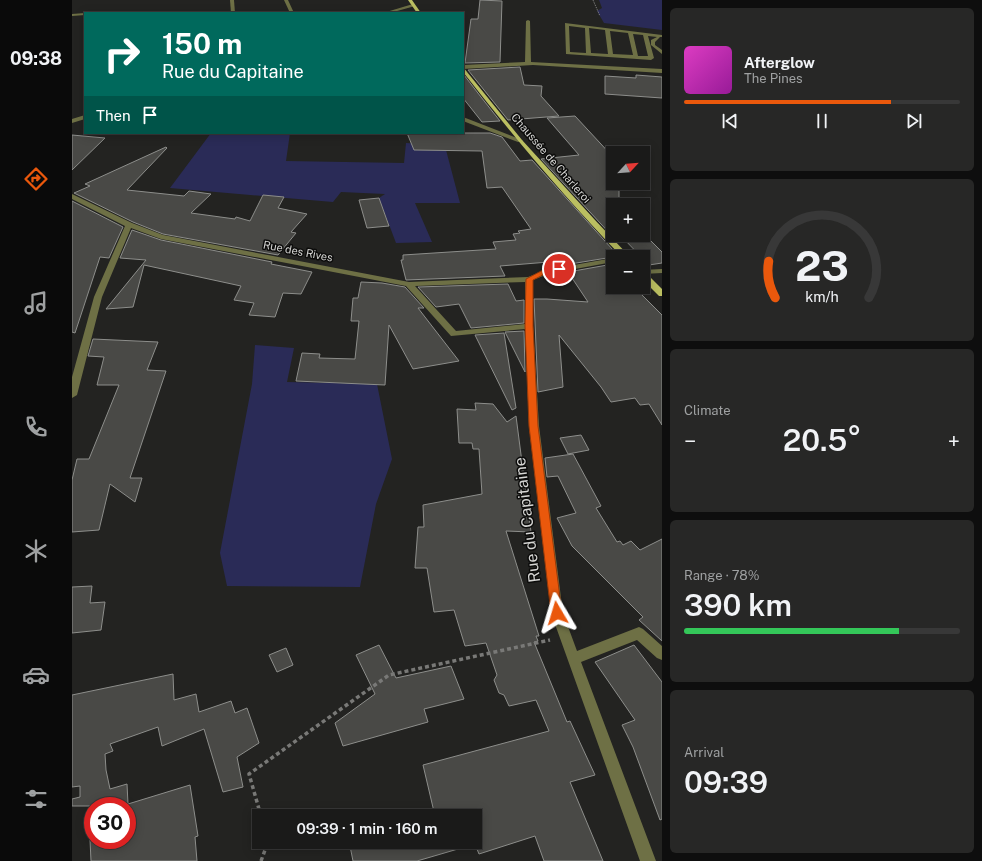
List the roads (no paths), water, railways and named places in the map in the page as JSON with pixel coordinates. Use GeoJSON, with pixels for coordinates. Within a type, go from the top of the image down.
{"type":"FeatureCollection","features":[{"type":"Feature","properties":{"kind":"main road"},"geometry":{"type":"LineString","coordinates":[[410,0],[418,12]]}},
{"type":"Feature","properties":{"kind":"main road","name":"Chaussée de Charleroi"},"geometry":{"type":"LineString","coordinates":[[464,69],[520,141],[592,222],[619,250]]}},
{"type":"Feature","properties":{"kind":"main road"},"geometry":{"type":"LineString","coordinates":[[650,281],[662,294]]}},
{"type":"Feature","properties":{"kind":"street"},"geometry":{"type":"LineString","coordinates":[[232,0],[233,12]]}},
{"type":"Feature","properties":{"kind":"street"},"geometry":{"type":"LineString","coordinates":[[286,0],[292,12]]}},
{"type":"Feature","properties":{"kind":"street"},"geometry":{"type":"LineString","coordinates":[[388,12],[413,5]]}},
{"type":"Feature","properties":{"kind":"street"},"geometry":{"type":"LineString","coordinates":[[72,15],[84,14]]}},
{"type":"Feature","properties":{"kind":"street"},"geometry":{"type":"LineString","coordinates":[[528,21],[528,63]]}},
{"type":"Feature","properties":{"kind":"street"},"geometry":{"type":"LineString","coordinates":[[645,34],[651,58],[568,53],[567,24],[645,34],[662,37]]}},
{"type":"Feature","properties":{"kind":"street"},"geometry":{"type":"LineString","coordinates":[[587,27],[589,54]]}},
{"type":"Feature","properties":{"kind":"street"},"geometry":{"type":"LineString","coordinates":[[607,29],[611,56]]}},
{"type":"Feature","properties":{"kind":"street"},"geometry":{"type":"LineString","coordinates":[[630,32],[636,57]]}},
{"type":"Feature","properties":{"kind":"street"},"geometry":{"type":"LineString","coordinates":[[662,37],[653,41],[652,45],[662,53]]}},
{"type":"Feature","properties":{"kind":"street"},"geometry":{"type":"LineString","coordinates":[[464,68],[528,63],[662,71]]}},
{"type":"Feature","properties":{"kind":"street"},"geometry":{"type":"LineString","coordinates":[[72,121],[84,117]]}},
{"type":"Feature","properties":{"kind":"street"},"geometry":{"type":"LineString","coordinates":[[464,119],[520,141]]}},
{"type":"Feature","properties":{"kind":"street","name":"Rue des Rives"},"geometry":{"type":"LineString","coordinates":[[72,196],[129,225],[161,237],[410,284],[529,279]]}},
{"type":"Feature","properties":{"kind":"street"},"geometry":{"type":"LineString","coordinates":[[72,395],[98,297],[129,225]]}},
{"type":"Feature","properties":{"kind":"street"},"geometry":{"type":"LineString","coordinates":[[529,279],[546,272],[606,261]]}},
{"type":"Feature","properties":{"kind":"street"},"geometry":{"type":"LineString","coordinates":[[650,272],[662,271]]}},
{"type":"Feature","properties":{"kind":"street","name":"Rue du Capitaine"},"geometry":{"type":"LineString","coordinates":[[529,279],[529,326],[534,426],[557,613],[648,861]]}},
{"type":"Feature","properties":{"kind":"street"},"geometry":{"type":"LineString","coordinates":[[410,284],[454,334],[529,326]]}},
{"type":"Feature","properties":{"kind":"street"},"geometry":{"type":"LineString","coordinates":[[573,659],[639,633],[662,654]]}}]}
